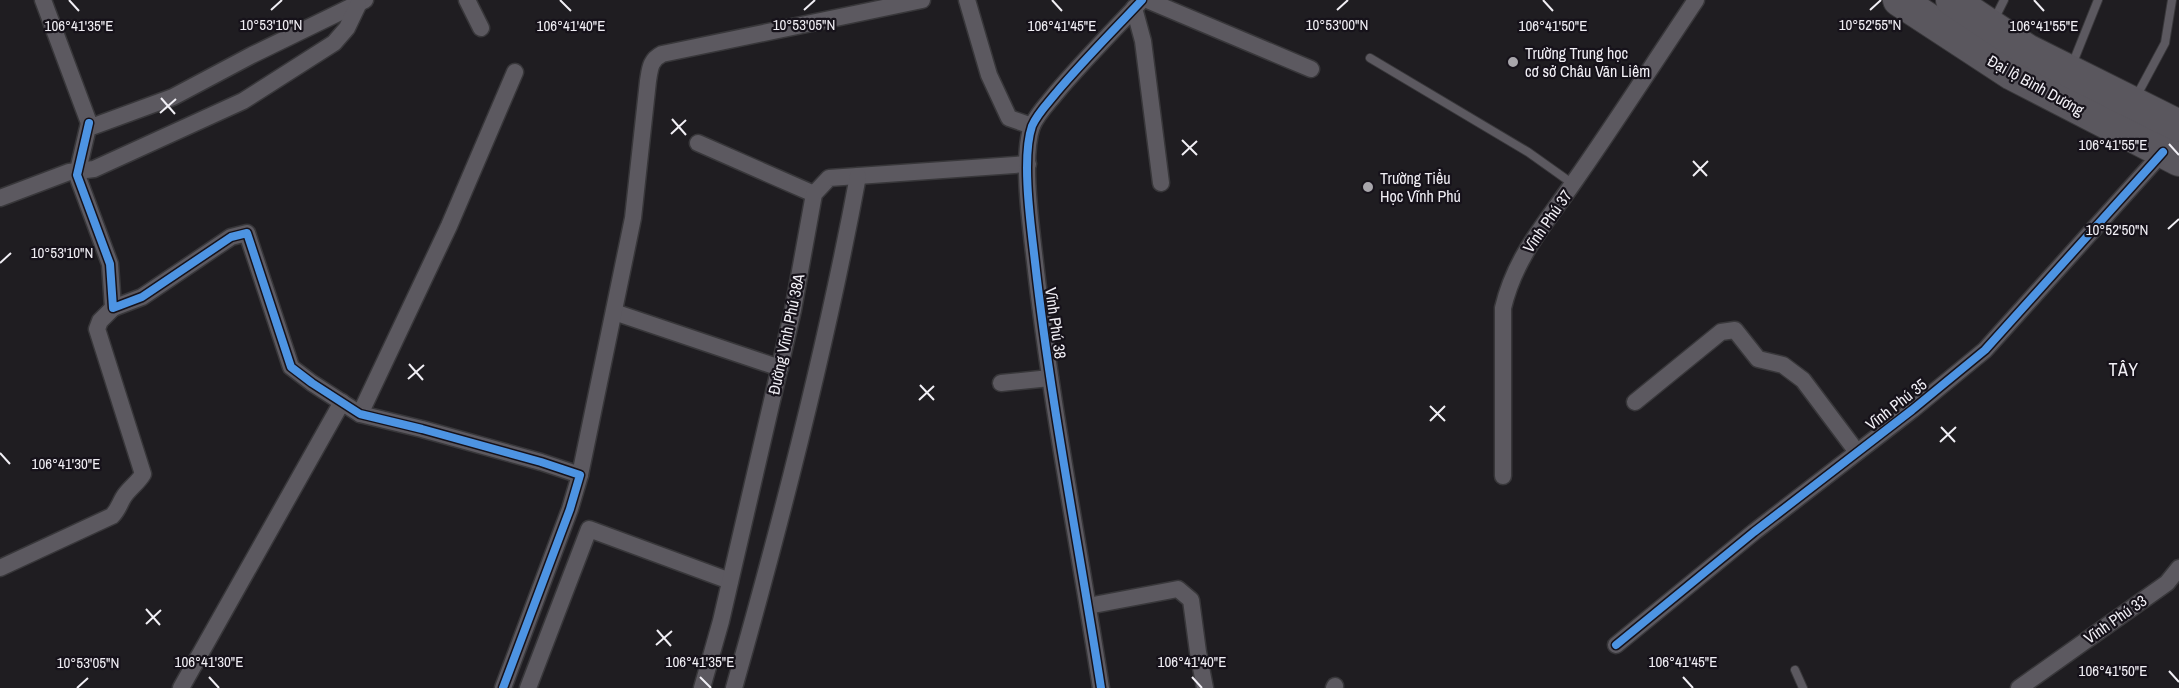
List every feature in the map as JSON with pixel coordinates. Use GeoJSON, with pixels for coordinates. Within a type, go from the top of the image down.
{"type":"FeatureCollection","features":[{"type":"Feature","properties":{"kind":"highway","name":"Đại lộ Bình Dương"},"geometry":{"type":"LineString","coordinates":[[1899,0],[2012,74],[2174,146]]}},
{"type":"Feature","properties":{"kind":"highway","name":"Đại lộ Bình Dương"},"geometry":{"type":"LineString","coordinates":[[1952,0],[1997,13],[2027,50],[2133,103],[2174,146]]}},
{"type":"Feature","properties":{"kind":"street"},"geometry":{"type":"LineString","coordinates":[[43,0],[88,127],[77,175],[110,264],[113,308]]}},
{"type":"Feature","properties":{"kind":"street"},"geometry":{"type":"LineString","coordinates":[[467,0],[481,28]]}},
{"type":"Feature","properties":{"kind":"street"},"geometry":{"type":"LineString","coordinates":[[503,688],[564,525],[580,475],[633,218],[648,81],[655,58],[662,54],[922,0]]}},
{"type":"Feature","properties":{"kind":"street"},"geometry":{"type":"LineString","coordinates":[[967,0],[988,75],[1009,118],[1032,126]]}},
{"type":"Feature","properties":{"kind":"street","name":"Vĩnh Phú 37"},"geometry":{"type":"LineString","coordinates":[[1503,476],[1503,308],[1508,285],[1543,223],[1573,184],[1696,0]]}},
{"type":"Feature","properties":{"kind":"street"},"geometry":{"type":"LineString","coordinates":[[88,127],[173,96],[361,2]]}},
{"type":"Feature","properties":{"kind":"street"},"geometry":{"type":"LineString","coordinates":[[0,198],[78,167],[94,169],[243,101],[334,43],[347,28],[361,2]]}},
{"type":"Feature","properties":{"kind":"street"},"geometry":{"type":"LineString","coordinates":[[1161,183],[1143,41],[1141,3],[1311,69]]}},
{"type":"Feature","properties":{"kind":"street","name":"Vĩnh Phú 38"},"geometry":{"type":"LineString","coordinates":[[1101,688],[1050,378],[1030,220],[1027,151],[1032,126],[1041,111],[1069,77],[1141,3]]}},
{"type":"Feature","properties":{"kind":"street"},"geometry":{"type":"LineString","coordinates":[[360,414],[448,226],[515,72]]}},
{"type":"Feature","properties":{"kind":"street"},"geometry":{"type":"LineString","coordinates":[[698,143],[814,194],[829,178],[1028,164]]}},
{"type":"Feature","properties":{"kind":"street","name":"Vĩnh Phú 35"},"geometry":{"type":"LineString","coordinates":[[1616,645],[1754,532],[1985,350],[2174,146]]}},
{"type":"Feature","properties":{"kind":"street"},"geometry":{"type":"LineString","coordinates":[[734,688],[757,608],[804,422],[838,281],[858,176]]}},
{"type":"Feature","properties":{"kind":"street","name":"Đường Vĩnh Phú 38A"},"geometry":{"type":"LineString","coordinates":[[702,688],[730,581],[780,368],[814,194]]}},
{"type":"Feature","properties":{"kind":"street"},"geometry":{"type":"LineString","coordinates":[[0,568],[112,516],[119,509],[123,498],[138,484],[143,474],[97,330],[100,321],[113,308],[142,297],[231,237],[247,233],[291,367],[360,414],[433,432],[580,475]]}},
{"type":"Feature","properties":{"kind":"street"},"geometry":{"type":"LineString","coordinates":[[614,312],[780,368]]}},
{"type":"Feature","properties":{"kind":"street"},"geometry":{"type":"LineString","coordinates":[[1635,402],[1721,332],[1735,330],[1758,358],[1783,365],[1803,380],[1857,452]]}},
{"type":"Feature","properties":{"kind":"street"},"geometry":{"type":"LineString","coordinates":[[1001,383],[1050,378]]}},
{"type":"Feature","properties":{"kind":"street"},"geometry":{"type":"LineString","coordinates":[[181,688],[342,402]]}},
{"type":"Feature","properties":{"kind":"street"},"geometry":{"type":"LineString","coordinates":[[528,688],[541,649],[589,529],[730,581]]}},
{"type":"Feature","properties":{"kind":"street","name":"Vĩnh Phú 33"},"geometry":{"type":"LineString","coordinates":[[2019,688],[2167,583],[2179,568]]}},
{"type":"Feature","properties":{"kind":"street"},"geometry":{"type":"LineString","coordinates":[[1088,606],[1178,589],[1191,600],[1205,688]]}},
{"type":"Feature","properties":{"kind":"lane"},"geometry":{"type":"LineString","coordinates":[[2069,71],[2098,0]]}},
{"type":"Feature","properties":{"kind":"lane"},"geometry":{"type":"LineString","coordinates":[[2133,103],[2165,43],[2172,0]]}},
{"type":"Feature","properties":{"kind":"lane"},"geometry":{"type":"LineString","coordinates":[[1370,58],[1528,152],[1573,184]]}},
{"type":"Feature","properties":{"kind":"lane"},"geometry":{"type":"LineString","coordinates":[[1795,670],[1803,688]]}},
{"type":"Feature","properties":{"kind":"cycle path"},"geometry":{"type":"LineString","coordinates":[[1101,688],[1042,316],[1029,212],[1027,156],[1032,126],[1040,113],[1077,69],[1142,0]]}},
{"type":"Feature","properties":{"kind":"cycle path"},"geometry":{"type":"LineString","coordinates":[[89,123],[77,175],[110,264],[113,308],[142,297],[231,237],[247,233],[291,367],[312,383],[360,414],[422,429],[580,475],[570,509],[503,688]]}},
{"type":"Feature","properties":{"kind":"cycle path"},"geometry":{"type":"LineString","coordinates":[[1616,645],[1754,532],[1912,410],[1985,350],[2163,152]]}},
{"type":"Feature","properties":{"kind":"place","name":"Trường Trung học cơ sở Châu Văn Liêm"},"geometry":{"type":"Point","coordinates":[1513,62]}},
{"type":"Feature","properties":{"kind":"place","name":"Trường Tiểu Học Vĩnh Phú"},"geometry":{"type":"Point","coordinates":[1368,187]}},
{"type":"Feature","properties":{"kind":"district","name":"TÂY"},"geometry":{"type":"Point","coordinates":[2124,369]}}]}
